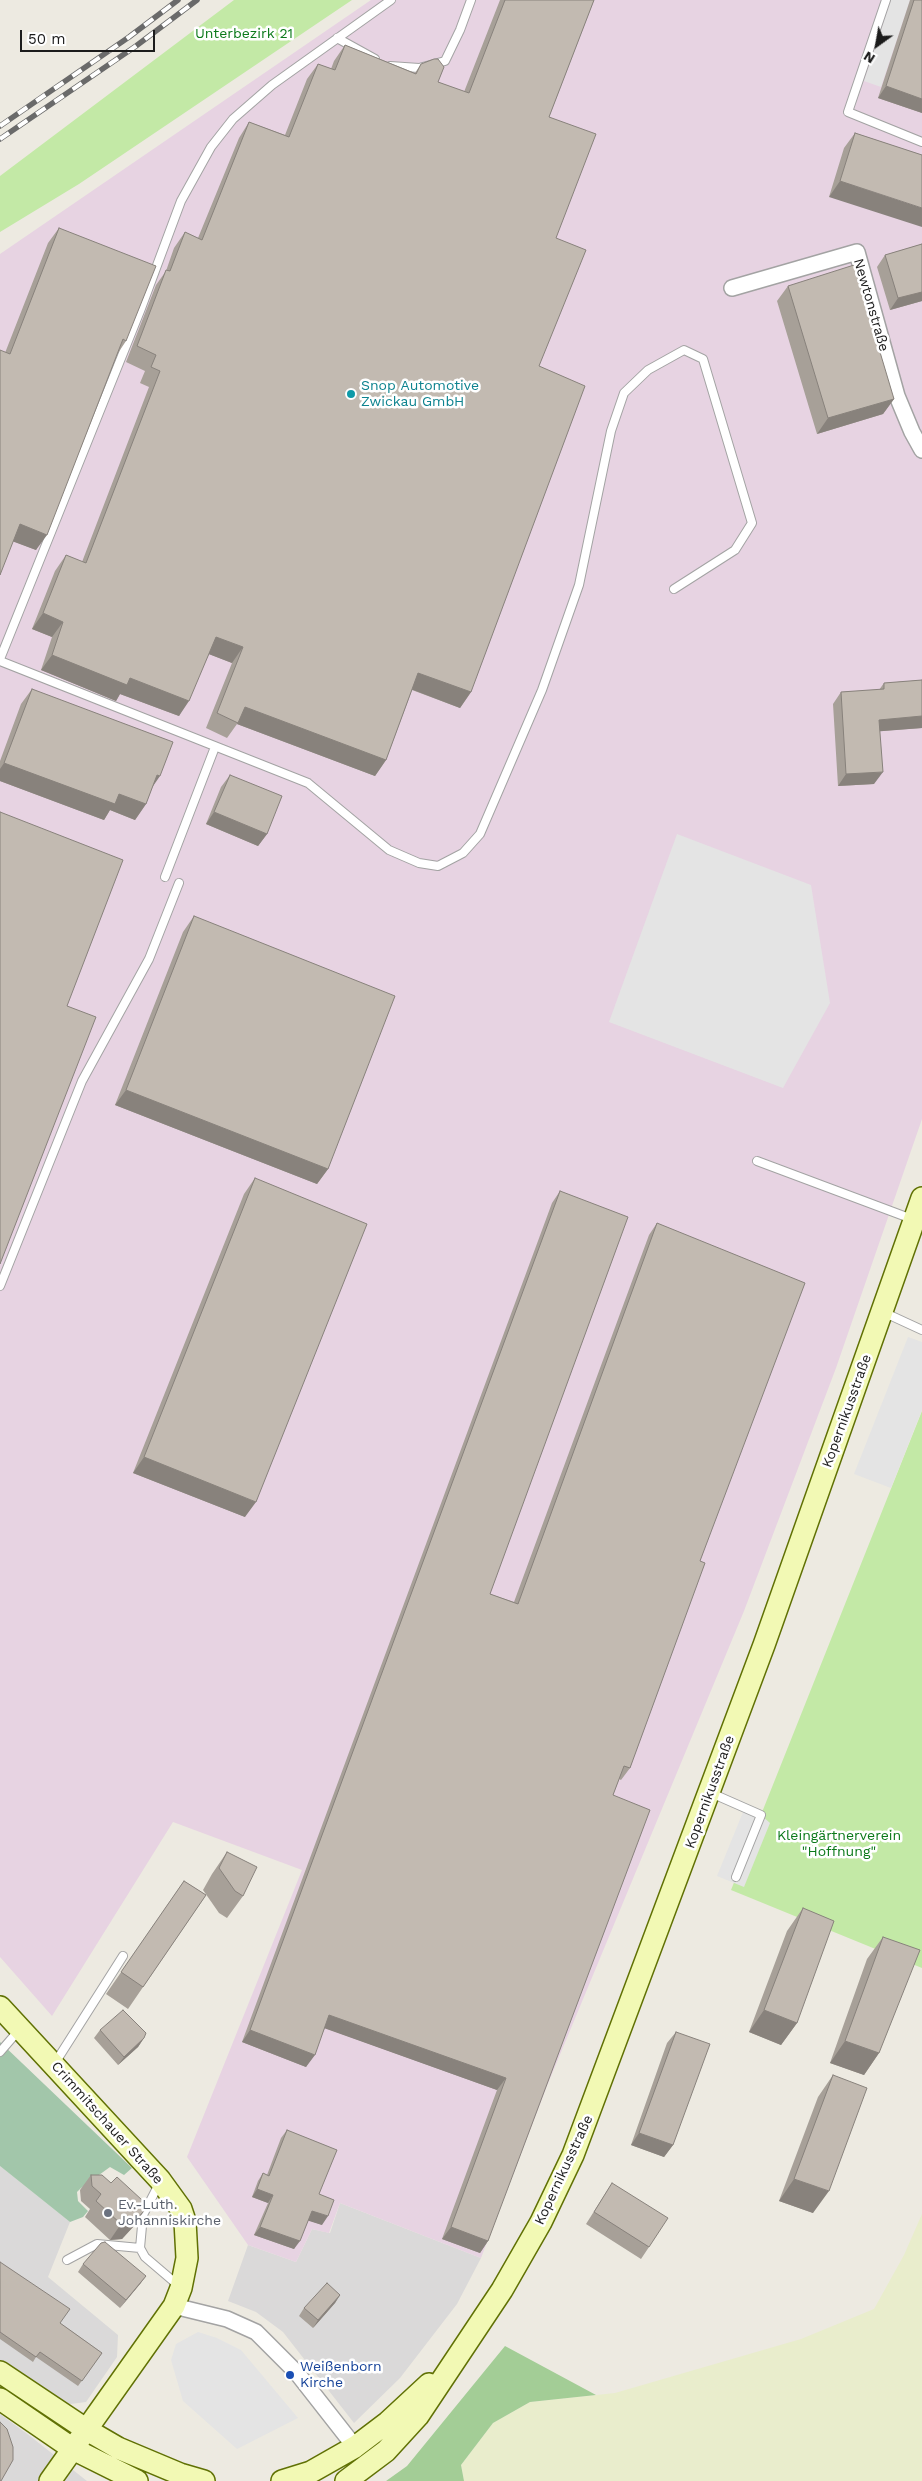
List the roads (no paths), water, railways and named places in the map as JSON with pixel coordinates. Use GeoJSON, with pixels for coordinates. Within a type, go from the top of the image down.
{"type":"FeatureCollection","features":[{"type":"Feature","properties":{"kind":"street","name":"Newtonstraße"},"geometry":{"type":"LineString","coordinates":[[732,288],[857,252],[898,396],[912,432],[922,450]]}},
{"type":"Feature","properties":{"kind":"street","name":"Kopernikusstraße"},"geometry":{"type":"LineString","coordinates":[[346,2481],[366,2468],[402,2435],[478,2326],[515,2268],[541,2222],[573,2155],[709,1793],[883,1312],[922,1198]]}},
{"type":"Feature","properties":{"kind":"street","name":"Crimmitschauer Straße"},"geometry":{"type":"LineString","coordinates":[[0,2007],[160,2180],[181,2209],[185,2222],[188,2258],[178,2297],[50,2481]]}},
{"type":"Feature","properties":{"kind":"street"},"geometry":{"type":"LineString","coordinates":[[178,2297],[256,2332],[297,2374],[355,2447]]}},
{"type":"Feature","properties":{"kind":"street","name":"Kopernikusstraße"},"geometry":{"type":"LineString","coordinates":[[282,2481],[311,2472],[355,2447],[388,2422],[451,2364]]}},
{"type":"Feature","properties":{"kind":"street"},"geometry":{"type":"LineString","coordinates":[[0,2372],[87,2430],[132,2454],[180,2474],[204,2481]]}},
{"type":"Feature","properties":{"kind":"street"},"geometry":{"type":"LineString","coordinates":[[0,2399],[73,2449],[137,2481]]}},
{"type":"Feature","properties":{"kind":"lane"},"geometry":{"type":"LineString","coordinates":[[391,0],[272,85],[233,119],[211,146],[181,201],[140,311],[0,660],[308,783],[389,850],[412,860],[438,866],[463,854],[480,834],[542,690],[579,584],[611,431],[624,393],[648,370],[684,350],[703,359],[752,523],[735,550],[674,588]]}},
{"type":"Feature","properties":{"kind":"lane"},"geometry":{"type":"LineString","coordinates":[[337,38],[389,66],[419,68],[445,61],[460,30],[471,0]]}},
{"type":"Feature","properties":{"kind":"lane"},"geometry":{"type":"LineString","coordinates":[[886,0],[848,112],[922,142]]}},
{"type":"Feature","properties":{"kind":"lane"},"geometry":{"type":"LineString","coordinates":[[165,877],[215,747]]}},
{"type":"Feature","properties":{"kind":"lane"},"geometry":{"type":"LineString","coordinates":[[0,1286],[82,1082],[149,959],[179,883]]}},
{"type":"Feature","properties":{"kind":"lane"},"geometry":{"type":"LineString","coordinates":[[757,1161],[914,1220]]}},
{"type":"Feature","properties":{"kind":"lane"},"geometry":{"type":"LineString","coordinates":[[883,1312],[922,1330]]}},
{"type":"Feature","properties":{"kind":"lane"},"geometry":{"type":"LineString","coordinates":[[709,1793],[761,1815],[736,1877]]}},
{"type":"Feature","properties":{"kind":"lane"},"geometry":{"type":"LineString","coordinates":[[54,2065],[123,1956]]}},
{"type":"Feature","properties":{"kind":"lane"},"geometry":{"type":"LineString","coordinates":[[0,2052],[21,2028]]}},
{"type":"Feature","properties":{"kind":"lane"},"geometry":{"type":"LineString","coordinates":[[160,2180],[143,2215],[140,2248],[145,2257],[178,2297]]}},
{"type":"Feature","properties":{"kind":"lane"},"geometry":{"type":"LineString","coordinates":[[67,2260],[97,2244],[140,2248]]}},
{"type":"Feature","properties":{"kind":"railway"},"geometry":{"type":"LineString","coordinates":[[0,126],[129,37],[178,0]]}},
{"type":"Feature","properties":{"kind":"railway"},"geometry":{"type":"LineString","coordinates":[[0,139],[136,46],[197,0]]}},
{"type":"Feature","properties":{"kind":"place","name":"Snop Automotive Zwickau GmbH"},"geometry":{"type":"Point","coordinates":[351,394]}},
{"type":"Feature","properties":{"kind":"place","name":"Ev.-Luth. Johanniskirche"},"geometry":{"type":"Point","coordinates":[108,2213]}},
{"type":"Feature","properties":{"kind":"place","name":"Weißenborn Kirche"},"geometry":{"type":"Point","coordinates":[290,2375]}},
{"type":"Feature","properties":{"kind":"park label","name":"Unterbezirk 21"},"geometry":{"type":"Point","coordinates":[244,34]}},
{"type":"Feature","properties":{"kind":"park label","name":"Kleingärtnerverein \"Hoffnung\""},"geometry":{"type":"Point","coordinates":[839,1844]}}]}
